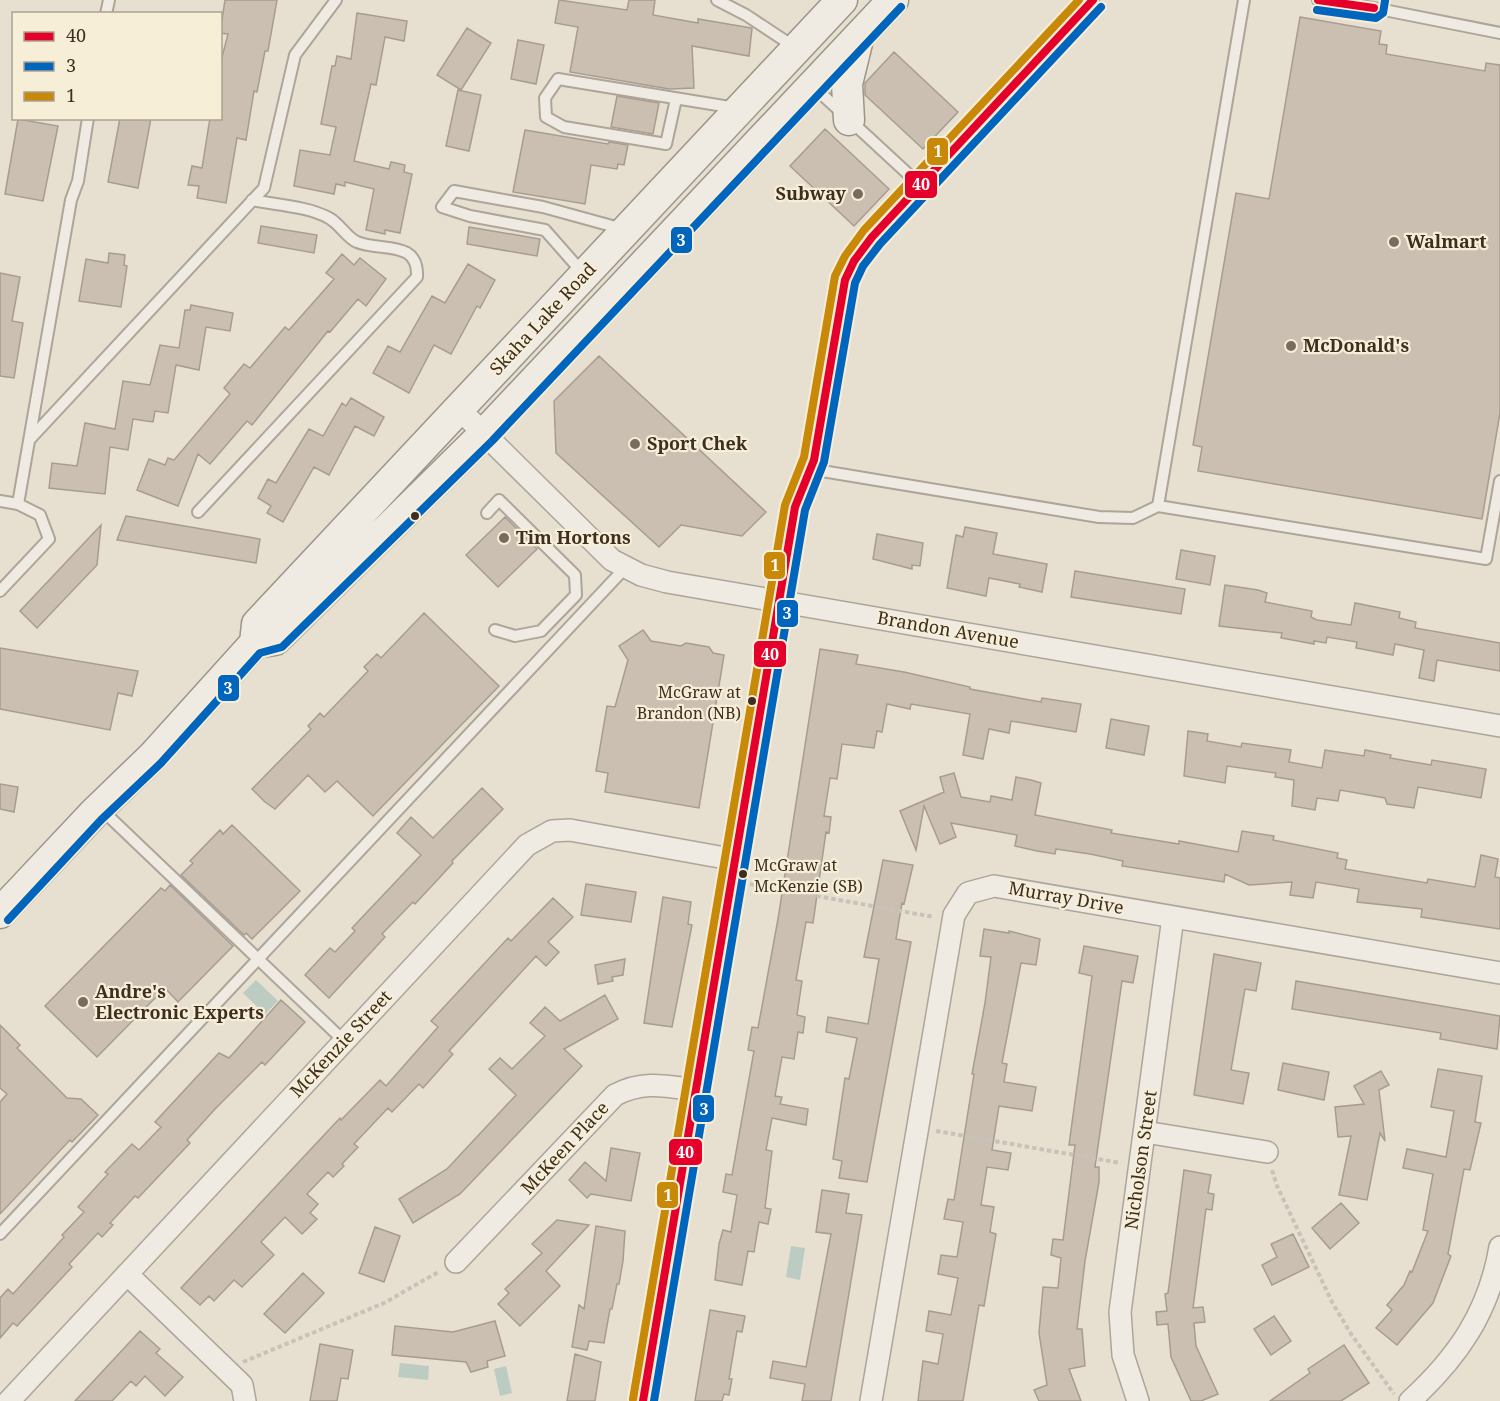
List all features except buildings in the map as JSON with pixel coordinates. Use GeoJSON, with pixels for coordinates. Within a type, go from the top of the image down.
{"type":"FeatureCollection","features":[{"type":"Feature","properties":{"kind":"main road","name":"Skaha Lake Road"},"geometry":{"type":"LineString","coordinates":[[0,913],[100,807],[153,756],[255,643],[257,624],[842,0]]}},
{"type":"Feature","properties":{"kind":"main road"},"geometry":{"type":"LineString","coordinates":[[631,225],[679,198],[768,106],[792,90],[814,87],[808,72],[813,58],[867,0]]}},
{"type":"Feature","properties":{"kind":"main road","name":"Skaha Lake Road"},"geometry":{"type":"LineString","coordinates":[[255,643],[275,640],[484,434],[814,87],[893,0]]}},
{"type":"Feature","properties":{"kind":"main road"},"geometry":{"type":"LineString","coordinates":[[849,120],[847,84],[857,41]]}},
{"type":"Feature","properties":{"kind":"street","name":"Brandon Avenue"},"geometry":{"type":"LineString","coordinates":[[459,409],[589,539],[625,568],[667,582],[1500,726]]}},
{"type":"Feature","properties":{"kind":"street"},"geometry":{"type":"LineString","coordinates":[[643,1401],[778,601]]}},
{"type":"Feature","properties":{"kind":"street","name":"McKenzie Street"},"geometry":{"type":"LineString","coordinates":[[9,1401],[527,844],[552,831],[570,830],[736,860]]}},
{"type":"Feature","properties":{"kind":"street","name":"Murray Drive"},"geometry":{"type":"LineString","coordinates":[[871,1401],[953,920],[968,893],[994,886],[1500,973]]}},
{"type":"Feature","properties":{"kind":"street","name":"Nicholson Street"},"geometry":{"type":"LineString","coordinates":[[1138,1401],[1123,1355],[1120,1312],[1173,917]]}},
{"type":"Feature","properties":{"kind":"street","name":"McKeen Place"},"geometry":{"type":"LineString","coordinates":[[456,1262],[615,1095],[631,1086],[650,1083],[696,1090]]}},
{"type":"Feature","properties":{"kind":"street"},"geometry":{"type":"LineString","coordinates":[[1145,1132],[1267,1152]]}},
{"type":"Feature","properties":{"kind":"street"},"geometry":{"type":"LineString","coordinates":[[1410,1401],[1435,1378],[1493,1307],[1500,1247]]}},
{"type":"Feature","properties":{"kind":"street"},"geometry":{"type":"LineString","coordinates":[[127,1274],[242,1385],[245,1401]]}},
{"type":"Feature","properties":{"kind":"lane"},"geometry":{"type":"LineString","coordinates":[[30,439],[264,188],[296,55],[336,0]]}},
{"type":"Feature","properties":{"kind":"lane"},"geometry":{"type":"LineString","coordinates":[[717,0],[746,15],[796,48]]}},
{"type":"Feature","properties":{"kind":"lane"},"geometry":{"type":"LineString","coordinates":[[778,601],[795,507],[810,469],[845,280],[854,261],[872,237],[1094,0]]}},
{"type":"Feature","properties":{"kind":"lane"},"geometry":{"type":"LineString","coordinates":[[1158,506],[1244,0]]}},
{"type":"Feature","properties":{"kind":"lane"},"geometry":{"type":"LineString","coordinates":[[1318,0],[1375,4],[1500,33]]}},
{"type":"Feature","properties":{"kind":"lane"},"geometry":{"type":"LineString","coordinates":[[676,99],[666,144],[564,127],[546,117],[545,98],[558,79],[740,109]]}},
{"type":"Feature","properties":{"kind":"lane"},"geometry":{"type":"LineString","coordinates":[[814,87],[920,185]]}},
{"type":"Feature","properties":{"kind":"lane"},"geometry":{"type":"LineString","coordinates":[[18,504],[71,200],[78,181],[88,120]]}},
{"type":"Feature","properties":{"kind":"lane"},"geometry":{"type":"LineString","coordinates":[[585,274],[545,230],[470,216],[442,207],[454,191],[631,225]]}},
{"type":"Feature","properties":{"kind":"lane"},"geometry":{"type":"LineString","coordinates":[[198,512],[417,277],[417,268],[413,258],[403,250],[355,242],[339,224],[327,217],[252,200]]}},
{"type":"Feature","properties":{"kind":"lane"},"geometry":{"type":"LineString","coordinates":[[810,469],[1099,517],[1133,518],[1158,506],[1486,559],[1500,481]]}},
{"type":"Feature","properties":{"kind":"lane"},"geometry":{"type":"LineString","coordinates":[[487,513],[499,500],[575,575],[577,586],[576,595],[541,631],[515,636],[495,630]]}},
{"type":"Feature","properties":{"kind":"lane"},"geometry":{"type":"LineString","coordinates":[[0,501],[18,504],[40,515],[49,539],[0,591]]}},
{"type":"Feature","properties":{"kind":"lane"},"geometry":{"type":"LineString","coordinates":[[0,1234],[625,568]]}},
{"type":"Feature","properties":{"kind":"lane"},"geometry":{"type":"LineString","coordinates":[[100,807],[345,1041]]}},
{"type":"Feature","properties":{"kind":"path"},"geometry":{"type":"LineString","coordinates":[[732,880],[953,920]]}},
{"type":"Feature","properties":{"kind":"path"},"geometry":{"type":"LineString","coordinates":[[917,1128],[1140,1166]]}},
{"type":"Feature","properties":{"kind":"path"},"geometry":{"type":"LineString","coordinates":[[1267,1152],[1276,1186],[1332,1302],[1350,1334],[1400,1401]]}},
{"type":"Feature","properties":{"kind":"path"},"geometry":{"type":"LineString","coordinates":[[226,1369],[384,1303],[456,1262]]}},
{"type":"Feature","properties":{"kind":"shaded area"},"geometry":{"type":"Polygon","coordinates":[[[256,980],[278,1001],[265,1014],[243,993],[256,980]]]}},
{"type":"Feature","properties":{"kind":"shaded area"},"geometry":{"type":"Polygon","coordinates":[[[791,1246],[805,1248],[800,1280],[786,1277],[791,1246]]]}},
{"type":"Feature","properties":{"kind":"shaded area"},"geometry":{"type":"Polygon","coordinates":[[[400,1363],[429,1366],[428,1380],[398,1377],[400,1363]]]}},
{"type":"Feature","properties":{"kind":"shaded area"},"geometry":{"type":"Polygon","coordinates":[[[506,1366],[512,1393],[500,1396],[494,1369],[506,1366]]]}},
{"type":"Feature","properties":{"kind":"transit line","name":"1"},"geometry":{"type":"LineString","coordinates":[[633,1399],[785,505],[804,457],[835,276],[845,256],[864,230],[1079,0]]}},
{"type":"Feature","properties":{"kind":"transit line","name":"40"},"geometry":{"type":"LineString","coordinates":[[643,1401],[795,507],[814,460],[845,280],[854,261],[872,237],[1093,0]]}},
{"type":"Feature","properties":{"kind":"transit line","name":"40"},"geometry":{"type":"LineString","coordinates":[[1318,0],[1374,8]]}},
{"type":"Feature","properties":{"kind":"transit line","name":"3"},"geometry":{"type":"LineString","coordinates":[[1317,10],[1376,18],[1383,13],[1385,1]]}},
{"type":"Feature","properties":{"kind":"transit line","name":"3"},"geometry":{"type":"LineString","coordinates":[[8,920],[101,820],[161,763],[260,653],[282,647],[492,441],[901,7]]}},
{"type":"Feature","properties":{"kind":"transit line","name":"3"},"geometry":{"type":"LineString","coordinates":[[654,1401],[805,510],[824,462],[855,283],[863,266],[880,244],[1101,7]]}},
{"type":"Feature","properties":{"kind":"place","name":"Subway"},"geometry":{"type":"Point","coordinates":[858,194]}},
{"type":"Feature","properties":{"kind":"place","name":"Walmart"},"geometry":{"type":"Point","coordinates":[1394,242]}},
{"type":"Feature","properties":{"kind":"place","name":"McDonald's"},"geometry":{"type":"Point","coordinates":[1291,346]}},
{"type":"Feature","properties":{"kind":"place","name":"Sport Chek"},"geometry":{"type":"Point","coordinates":[635,444]}},
{"type":"Feature","properties":{"kind":"place","name":"Tim Hortons"},"geometry":{"type":"Point","coordinates":[504,538]}},
{"type":"Feature","properties":{"kind":"place","name":"McGraw at Brandon (NB)"},"geometry":{"type":"Point","coordinates":[752,701]}},
{"type":"Feature","properties":{"kind":"place","name":"McGraw at McKenzie (SB)"},"geometry":{"type":"Point","coordinates":[743,874]}},
{"type":"Feature","properties":{"kind":"place","name":"Andre's Electronic Experts"},"geometry":{"type":"Point","coordinates":[83,1002]}}]}
